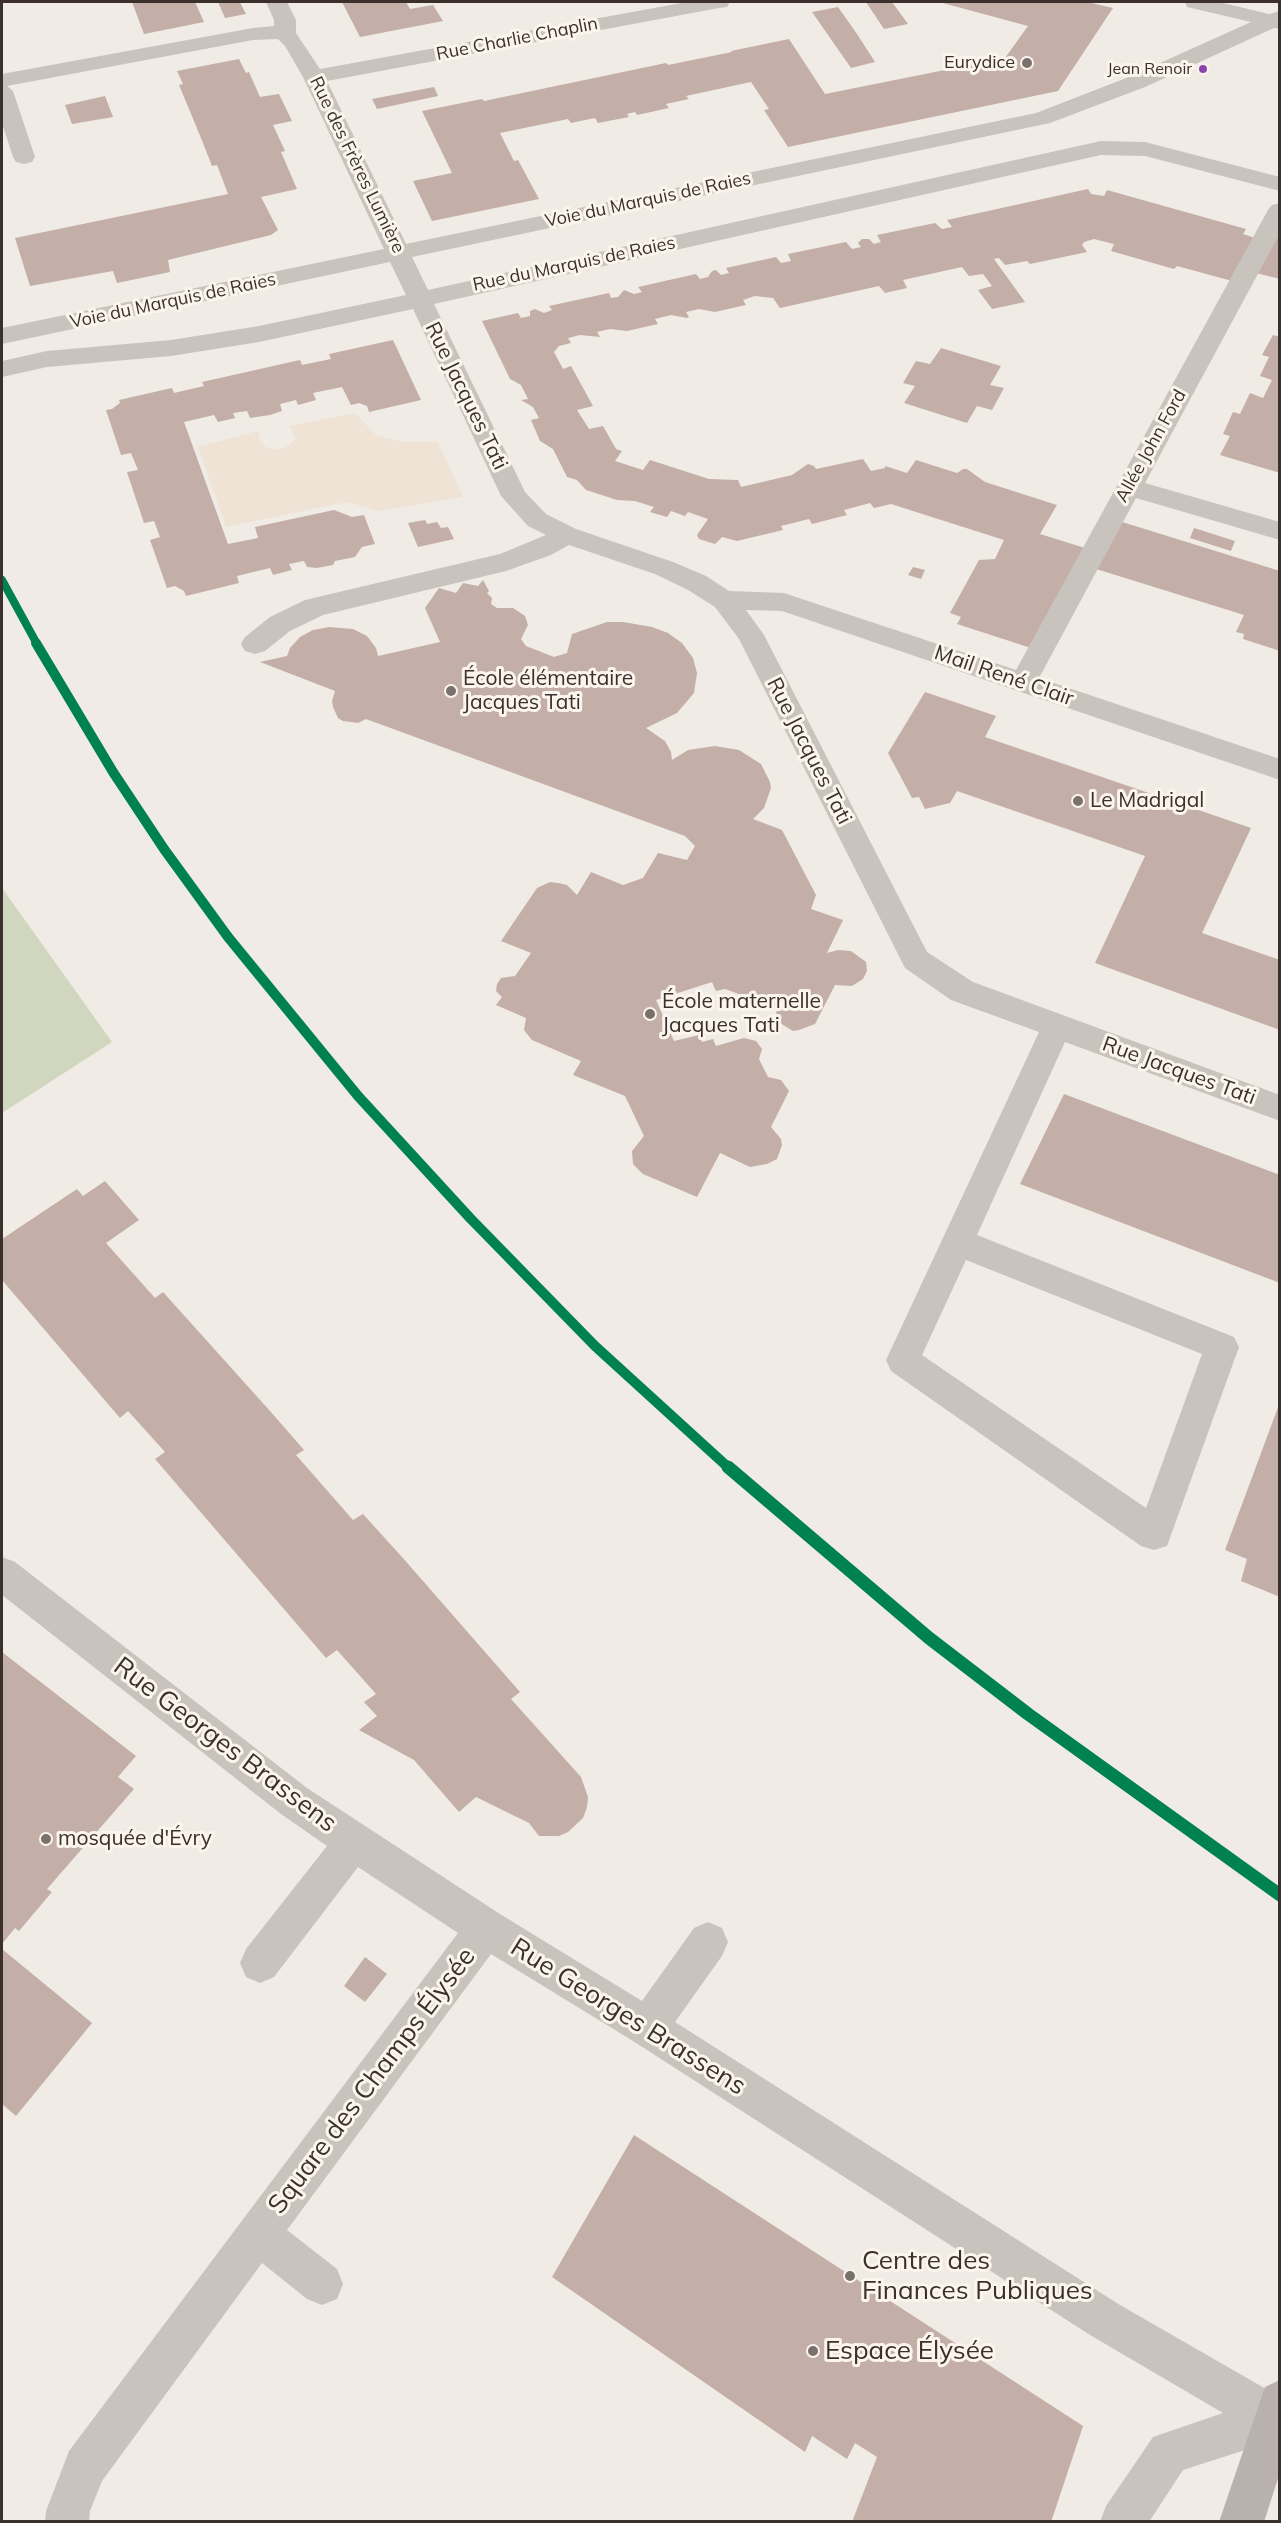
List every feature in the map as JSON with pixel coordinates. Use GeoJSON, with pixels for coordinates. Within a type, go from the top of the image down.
{"type":"FeatureCollection","features":[{"type":"Feature","properties":{"kind":"main road"},"geometry":{"type":"LineString","coordinates":[[1241,2522],[1277,2415]]}},
{"type":"Feature","properties":{"kind":"street","name":"Rue des Frères Lumière"},"geometry":{"type":"LineString","coordinates":[[277,2],[285,20],[285,34],[294,43],[314,77],[400,253],[419,300]]}},
{"type":"Feature","properties":{"kind":"street","name":"Rue Charlie Chaplin"},"geometry":{"type":"LineString","coordinates":[[314,77],[719,2]]}},
{"type":"Feature","properties":{"kind":"street"},"geometry":{"type":"LineString","coordinates":[[1195,2],[1277,20]]}},
{"type":"Feature","properties":{"kind":"street","name":"Voie du Marquis de Raies"},"geometry":{"type":"LineString","coordinates":[[2,336],[1042,118],[1137,81],[1277,20]]}},
{"type":"Feature","properties":{"kind":"street"},"geometry":{"type":"LineString","coordinates":[[2,80],[254,34],[272,32],[285,34]]}},
{"type":"Feature","properties":{"kind":"street"},"geometry":{"type":"LineString","coordinates":[[2,91],[24,157]]}},
{"type":"Feature","properties":{"kind":"street","name":"Rue du Marquis de Raies"},"geometry":{"type":"LineString","coordinates":[[2,369],[47,360],[171,348],[259,334],[1101,148],[1145,148],[1280,184]]}},
{"type":"Feature","properties":{"kind":"street","name":"Allée John Ford"},"geometry":{"type":"LineString","coordinates":[[1023,683],[1280,210]]}},
{"type":"Feature","properties":{"kind":"street","name":"Rue Jacques Tati"},"geometry":{"type":"LineString","coordinates":[[419,300],[514,496],[537,520],[567,535],[663,568],[698,583],[724,600],[750,635],[916,960],[962,991],[1280,1108]]}},
{"type":"Feature","properties":{"kind":"street"},"geometry":{"type":"LineString","coordinates":[[1128,486],[1280,531]]}},
{"type":"Feature","properties":{"kind":"street"},"geometry":{"type":"LineString","coordinates":[[255,644],[280,624],[315,607],[506,562],[542,549],[567,535]]}},
{"type":"Feature","properties":{"kind":"street","name":"Mail René Clair"},"geometry":{"type":"LineString","coordinates":[[724,600],[784,602],[1280,770]]}},
{"type":"Feature","properties":{"kind":"street"},"geometry":{"type":"LineString","coordinates":[[958,1242],[1222,1347],[1154,1534],[903,1360],[1057,1026]]}},
{"type":"Feature","properties":{"kind":"street","name":"Rue Georges Brassens"},"geometry":{"type":"LineString","coordinates":[[2,1574],[294,1801],[354,1842],[1105,2320],[1277,2415]]}},
{"type":"Feature","properties":{"kind":"street"},"geometry":{"type":"LineString","coordinates":[[260,1963],[354,1842]]}},
{"type":"Feature","properties":{"kind":"street","name":"Square des Champs Élysée"},"geometry":{"type":"LineString","coordinates":[[67,2522],[68,2511],[85,2468],[486,1928]]}},
{"type":"Feature","properties":{"kind":"street"},"geometry":{"type":"LineString","coordinates":[[647,2027],[708,1942]]}},
{"type":"Feature","properties":{"kind":"street","name":"Square des Champs Élysée"},"geometry":{"type":"LineString","coordinates":[[258,2233],[321,2284]]}},
{"type":"Feature","properties":{"kind":"street"},"geometry":{"type":"LineString","coordinates":[[1122,2522],[1169,2453],[1277,2415]]}},
{"type":"Feature","properties":{"kind":"green space"},"geometry":{"type":"Polygon","coordinates":[[[2,888],[112,1042],[2,1113],[2,888]]]}},
{"type":"Feature","properties":{"kind":"shaded area"},"geometry":{"type":"Polygon","coordinates":[[[355,413],[377,436],[403,442],[438,442],[463,497],[379,511],[347,502],[226,527],[198,447],[258,431],[260,442],[267,448],[279,450],[290,445],[295,439],[290,426],[355,413]]]}},
{"type":"Feature","properties":{"kind":"building"},"geometry":{"type":"Polygon","coordinates":[[[132,2],[195,2],[204,22],[144,34],[132,2]]]}},
{"type":"Feature","properties":{"kind":"building"},"geometry":{"type":"Polygon","coordinates":[[[218,2],[240,2],[246,14],[225,18],[218,2]]]}},
{"type":"Feature","properties":{"kind":"building"},"geometry":{"type":"Polygon","coordinates":[[[342,2],[406,2],[410,9],[433,5],[443,21],[360,37],[342,2]]]}},
{"type":"Feature","properties":{"kind":"building"},"geometry":{"type":"Polygon","coordinates":[[[866,2],[892,2],[908,24],[884,29],[866,2]]]}},
{"type":"Feature","properties":{"kind":"building"},"geometry":{"type":"Polygon","coordinates":[[[939,2],[1087,2],[1113,8],[1058,91],[788,147],[764,110],[769,109],[751,82],[686,96],[689,99],[666,104],[669,108],[637,115],[635,112],[627,114],[629,117],[598,123],[595,118],[571,123],[568,119],[500,133],[514,161],[518,160],[539,199],[432,221],[413,181],[452,173],[422,111],[482,99],[484,101],[666,63],[668,65],[789,39],[825,94],[1005,58],[1028,26],[939,2]]]}},
{"type":"Feature","properties":{"kind":"building"},"geometry":{"type":"Polygon","coordinates":[[[838,7],[875,62],[851,68],[812,12],[838,7]]]}},
{"type":"Feature","properties":{"kind":"building"},"geometry":{"type":"Polygon","coordinates":[[[239,59],[246,73],[249,72],[260,97],[279,94],[292,121],[273,125],[285,151],[281,152],[297,189],[261,197],[278,230],[271,235],[168,260],[170,272],[117,283],[113,271],[30,286],[15,238],[228,194],[217,165],[212,166],[179,85],[183,84],[177,71],[239,59]]]}},
{"type":"Feature","properties":{"kind":"building"},"geometry":{"type":"Polygon","coordinates":[[[434,87],[438,96],[377,109],[372,99],[434,87]]]}},
{"type":"Feature","properties":{"kind":"building"},"geometry":{"type":"Polygon","coordinates":[[[105,96],[113,117],[72,124],[65,105],[105,96]]]}},
{"type":"Feature","properties":{"kind":"building"},"geometry":{"type":"Polygon","coordinates":[[[1088,189],[1091,194],[1104,196],[1107,190],[1246,229],[1243,234],[1255,238],[1232,281],[1177,266],[1174,269],[1111,251],[1114,244],[1094,239],[1082,245],[1087,252],[1030,264],[1027,261],[1005,265],[999,258],[994,259],[1025,302],[992,309],[978,290],[992,286],[983,274],[969,276],[962,267],[903,280],[907,288],[885,293],[879,286],[780,308],[773,298],[755,296],[743,300],[746,305],[715,312],[699,309],[686,312],[689,317],[687,318],[671,315],[655,319],[658,324],[627,331],[610,329],[597,332],[600,337],[580,335],[568,338],[571,343],[559,346],[554,352],[563,369],[571,366],[593,406],[577,410],[589,429],[603,426],[616,449],[622,451],[615,461],[643,470],[650,460],[709,479],[738,480],[741,487],[792,475],[808,464],[816,469],[863,459],[871,471],[885,468],[885,466],[907,473],[916,460],[957,473],[967,469],[985,482],[1057,505],[1040,534],[1085,548],[1031,648],[957,624],[961,617],[950,613],[979,560],[995,559],[1004,540],[891,504],[874,508],[870,503],[844,510],[847,515],[812,524],[809,519],[781,526],[783,530],[737,541],[722,537],[715,544],[699,539],[697,535],[708,519],[688,512],[685,516],[671,511],[667,517],[650,512],[654,507],[635,501],[617,500],[586,490],[577,480],[567,477],[553,449],[540,441],[531,420],[539,418],[533,407],[521,400],[528,399],[521,385],[510,379],[482,321],[518,313],[521,318],[530,316],[530,311],[535,309],[544,313],[552,310],[549,306],[609,293],[611,298],[618,297],[624,290],[634,294],[642,292],[638,287],[696,274],[700,279],[708,277],[712,271],[716,270],[721,275],[729,273],[726,268],[776,257],[781,263],[791,261],[788,254],[846,242],[852,249],[861,247],[858,243],[862,239],[869,239],[874,244],[881,242],[877,235],[935,223],[942,229],[952,227],[947,220],[1088,189]]]}},
{"type":"Feature","properties":{"kind":"building"},"geometry":{"type":"Polygon","coordinates":[[[1274,237],[1280,238],[1280,279],[1256,273],[1274,237]]]}},
{"type":"Feature","properties":{"kind":"building"},"geometry":{"type":"Polygon","coordinates":[[[1273,335],[1280,337],[1280,473],[1220,455],[1230,436],[1223,434],[1233,412],[1240,414],[1250,393],[1263,398],[1272,380],[1260,376],[1269,357],[1262,355],[1273,335]]]}},
{"type":"Feature","properties":{"kind":"building"},"geometry":{"type":"Polygon","coordinates":[[[393,340],[421,400],[369,412],[367,406],[359,403],[351,405],[342,387],[313,393],[316,400],[298,405],[296,400],[280,404],[282,411],[270,415],[250,418],[247,411],[233,413],[235,418],[218,422],[214,415],[184,422],[228,544],[258,538],[255,527],[334,510],[352,517],[364,515],[375,544],[362,547],[355,557],[335,561],[333,565],[307,567],[304,561],[289,564],[292,570],[273,575],[270,568],[237,576],[239,583],[186,596],[184,591],[175,586],[167,588],[150,540],[160,537],[154,521],[144,523],[127,472],[138,470],[131,453],[121,455],[106,410],[120,403],[119,400],[172,388],[174,393],[204,386],[202,382],[300,360],[302,365],[331,359],[329,354],[393,340]]]}},
{"type":"Feature","properties":{"kind":"building"},"geometry":{"type":"Polygon","coordinates":[[[941,348],[1001,366],[990,385],[1004,388],[992,410],[977,406],[967,423],[904,403],[915,386],[903,383],[916,361],[930,364],[941,348]]]}},
{"type":"Feature","properties":{"kind":"building"},"geometry":{"type":"Polygon","coordinates":[[[425,520],[427,524],[437,522],[441,528],[448,527],[454,539],[418,547],[408,523],[425,520]]]}},
{"type":"Feature","properties":{"kind":"building"},"geometry":{"type":"Polygon","coordinates":[[[1119,521],[1280,571],[1280,651],[1243,639],[1244,634],[1236,632],[1244,615],[1093,568],[1119,521]]]}},
{"type":"Feature","properties":{"kind":"building"},"geometry":{"type":"Polygon","coordinates":[[[1194,528],[1235,541],[1231,551],[1190,538],[1194,528]]]}},
{"type":"Feature","properties":{"kind":"building"},"geometry":{"type":"Polygon","coordinates":[[[913,567],[925,570],[921,579],[908,575],[913,567]]]}},
{"type":"Feature","properties":{"kind":"building"},"geometry":{"type":"Polygon","coordinates":[[[483,580],[489,591],[487,593],[492,598],[491,604],[497,608],[513,608],[525,616],[528,625],[521,639],[526,646],[554,657],[567,653],[572,634],[607,622],[652,627],[668,633],[682,643],[693,658],[697,673],[694,693],[677,713],[646,728],[665,741],[671,752],[672,760],[688,750],[715,746],[739,750],[761,764],[771,788],[764,808],[753,819],[782,830],[816,895],[811,909],[843,920],[827,953],[838,950],[851,951],[866,962],[867,971],[863,979],[852,986],[835,985],[815,1024],[799,1030],[793,1031],[780,1023],[776,1015],[777,1008],[725,989],[716,991],[712,982],[656,1000],[674,1041],[699,1035],[702,1042],[713,1039],[716,1046],[744,1038],[756,1041],[762,1049],[759,1059],[768,1077],[781,1080],[789,1091],[771,1127],[781,1139],[782,1145],[777,1159],[767,1164],[750,1167],[720,1153],[697,1197],[643,1174],[633,1164],[632,1151],[644,1136],[625,1096],[573,1075],[581,1061],[532,1040],[524,1030],[526,1018],[496,1005],[502,997],[496,991],[501,978],[515,976],[531,953],[501,941],[537,888],[550,882],[558,883],[567,885],[577,895],[591,872],[623,885],[643,878],[658,853],[687,860],[695,846],[685,836],[366,719],[358,723],[343,721],[338,718],[333,707],[335,691],[260,662],[287,656],[290,648],[300,637],[313,630],[329,627],[353,629],[367,636],[376,648],[378,656],[440,642],[425,608],[439,588],[456,593],[463,583],[478,586],[483,580]]]}},
{"type":"Feature","properties":{"kind":"building","name":"Le Madrigal"},"geometry":{"type":"Polygon","coordinates":[[[925,692],[996,716],[985,737],[1251,828],[1202,933],[1280,960],[1280,1030],[1095,963],[1145,856],[957,791],[950,803],[925,809],[919,797],[912,798],[888,753],[925,692]]]}},
{"type":"Feature","properties":{"kind":"building"},"geometry":{"type":"Polygon","coordinates":[[[1064,1094],[1280,1175],[1280,1283],[1020,1184],[1064,1094]]]}},
{"type":"Feature","properties":{"kind":"building"},"geometry":{"type":"Polygon","coordinates":[[[105,1181],[139,1220],[106,1243],[155,1298],[163,1292],[270,1411],[304,1450],[296,1455],[353,1520],[363,1514],[402,1557],[520,1692],[511,1699],[581,1777],[588,1797],[587,1807],[583,1818],[568,1832],[559,1836],[539,1836],[529,1823],[476,1797],[459,1812],[414,1760],[359,1730],[377,1716],[364,1702],[376,1694],[337,1650],[326,1658],[155,1459],[165,1452],[128,1411],[120,1418],[2,1280],[2,1239],[77,1189],[83,1196],[105,1181]]]}},
{"type":"Feature","properties":{"kind":"building"},"geometry":{"type":"Polygon","coordinates":[[[1280,1402],[1280,1597],[1241,1581],[1247,1559],[1225,1550],[1280,1402]]]}},
{"type":"Feature","properties":{"kind":"building","name":"mosquée d'Évry"},"geometry":{"type":"Polygon","coordinates":[[[2,1652],[136,1756],[118,1777],[134,1789],[47,1889],[52,1892],[19,1931],[15,1928],[2,1944],[2,1652]]]}},
{"type":"Feature","properties":{"kind":"building"},"geometry":{"type":"Polygon","coordinates":[[[2,1949],[92,2023],[16,2116],[2,2104],[2,1949]]]}},
{"type":"Feature","properties":{"kind":"building"},"geometry":{"type":"Polygon","coordinates":[[[365,1957],[387,1974],[365,2002],[344,1986],[365,1957]]]}},
{"type":"Feature","properties":{"kind":"building","name":"Espace Élysée"},"geometry":{"type":"Polygon","coordinates":[[[634,2135],[1083,2426],[1051,2522],[852,2522],[877,2457],[855,2443],[847,2459],[812,2436],[805,2452],[552,2277],[634,2135]]]}},
{"type":"Feature","properties":{"kind":"transit line"},"geometry":{"type":"LineString","coordinates":[[2,580],[58,683],[113,772],[164,849],[228,937],[358,1096],[470,1218],[595,1346],[763,1499],[929,1638],[1028,1714],[1280,1895]]}},
{"type":"Feature","properties":{"kind":"place","name":"Eurydice"},"geometry":{"type":"Point","coordinates":[1027,63]}},
{"type":"Feature","properties":{"kind":"place","name":"Jean Renoir"},"geometry":{"type":"Point","coordinates":[1203,69]}},
{"type":"Feature","properties":{"kind":"place","name":"École élémentaire Jacques Tati"},"geometry":{"type":"Point","coordinates":[451,691]}},
{"type":"Feature","properties":{"kind":"place","name":"Le Madrigal"},"geometry":{"type":"Point","coordinates":[1078,801]}},
{"type":"Feature","properties":{"kind":"place","name":"École maternelle Jacques Tati"},"geometry":{"type":"Point","coordinates":[650,1014]}},
{"type":"Feature","properties":{"kind":"place","name":"mosquée d'Évry"},"geometry":{"type":"Point","coordinates":[46,1839]}},
{"type":"Feature","properties":{"kind":"place","name":"Centre des Finances Publiques"},"geometry":{"type":"Point","coordinates":[850,2276]}},
{"type":"Feature","properties":{"kind":"place","name":"Espace Élysée"},"geometry":{"type":"Point","coordinates":[813,2351]}}]}
